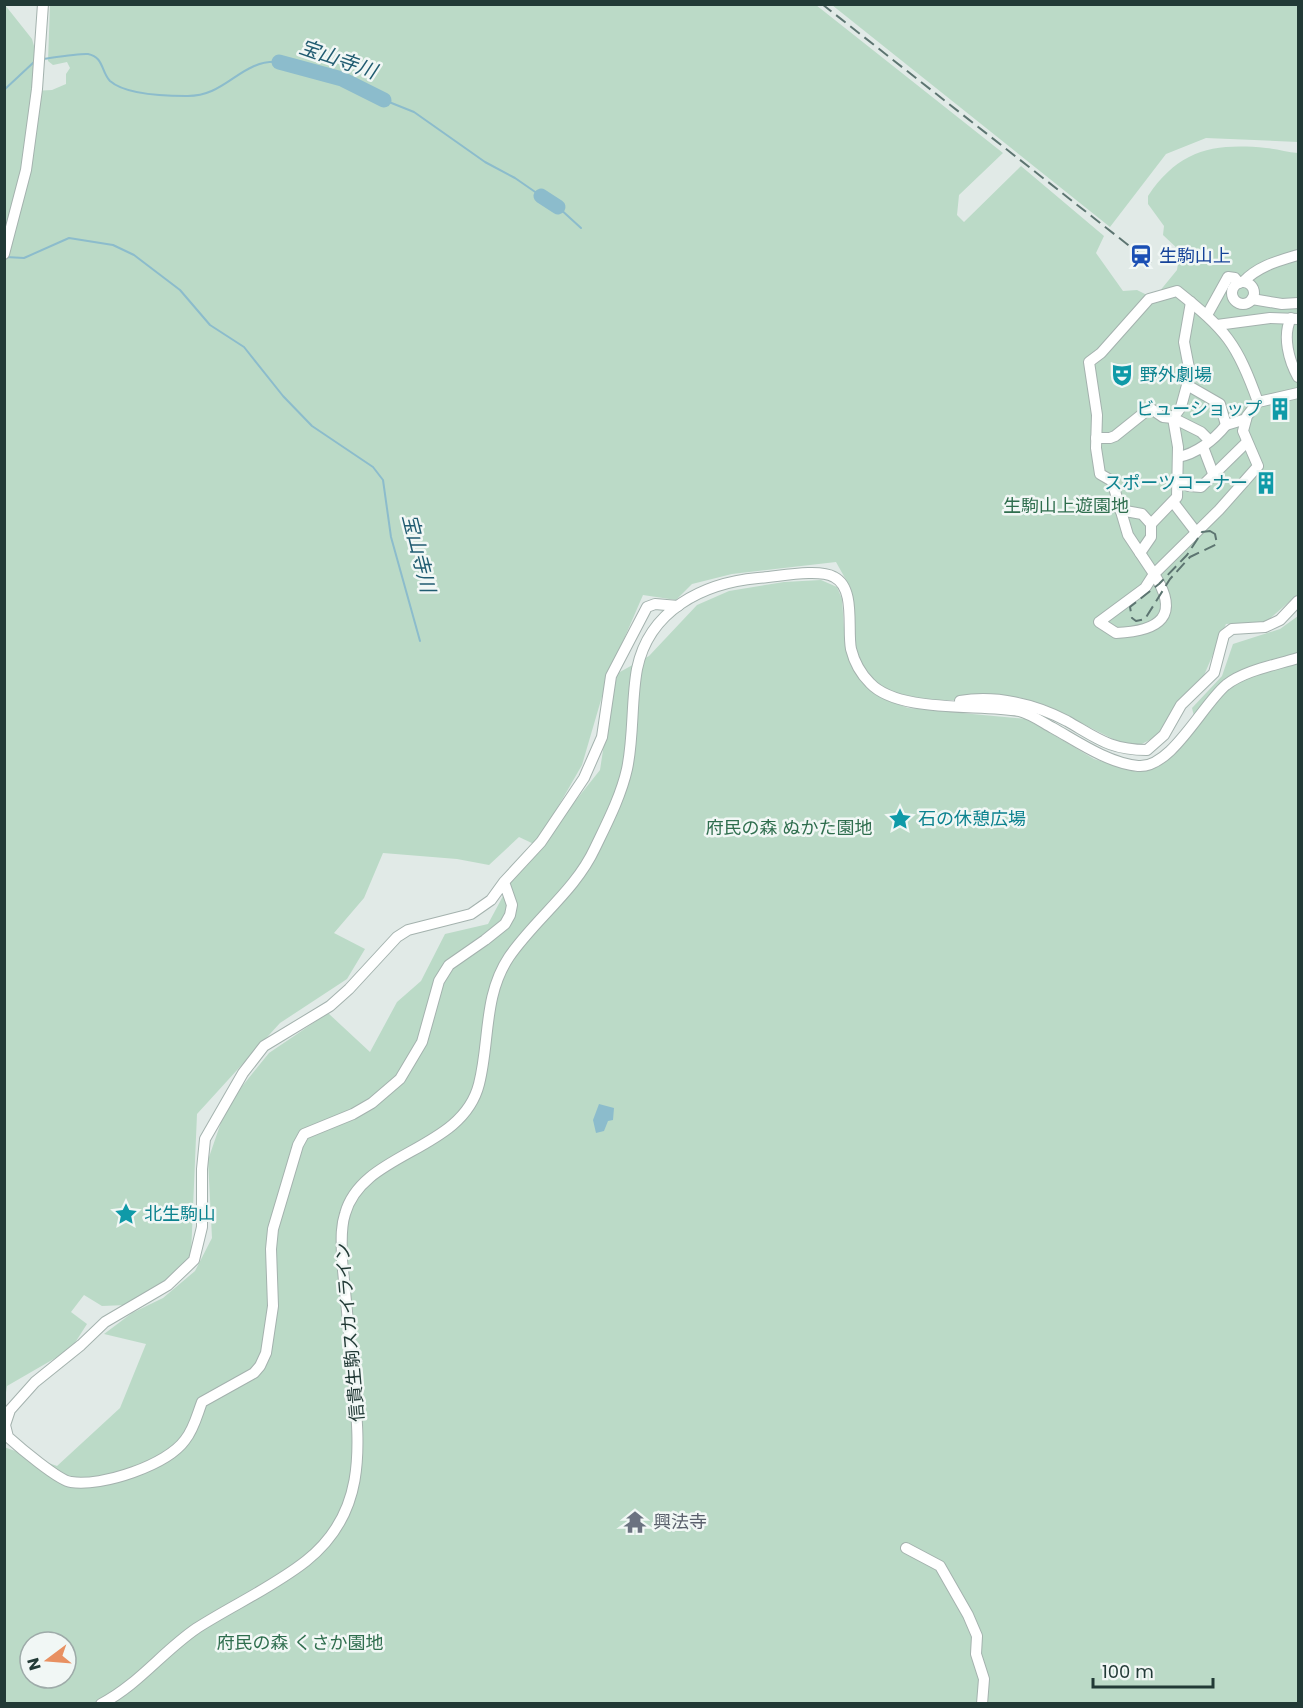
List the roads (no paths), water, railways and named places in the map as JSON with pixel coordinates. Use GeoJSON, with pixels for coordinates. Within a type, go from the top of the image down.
{"type":"FeatureCollection","features":[{"type":"Feature","properties":{"kind":"street"},"geometry":{"type":"LineString","coordinates":[[6,250],[26,170],[40,59],[43,4]]}},
{"type":"Feature","properties":{"kind":"street"},"geometry":{"type":"LineString","coordinates":[[1299,255],[1273,262],[1251,273],[1232,291],[1235,302],[1242,304],[1252,299],[1282,304],[1299,303]]}},
{"type":"Feature","properties":{"kind":"street"},"geometry":{"type":"LineString","coordinates":[[1207,315],[1228,277],[1235,278],[1253,289],[1252,299]]}},
{"type":"Feature","properties":{"kind":"street"},"geometry":{"type":"LineString","coordinates":[[1258,402],[1242,358],[1217,325],[1177,291],[1149,299],[1101,353],[1089,362],[1097,415],[1096,438],[1100,474],[1112,481],[1128,535],[1154,574],[1167,593],[1165,609],[1160,621],[1148,629],[1116,633],[1099,622],[1145,588],[1154,574],[1220,510],[1258,466],[1243,431],[1246,419],[1258,402],[1299,393]]}},
{"type":"Feature","properties":{"kind":"street"},"geometry":{"type":"LineString","coordinates":[[1150,524],[1177,497],[1178,457],[1173,418],[1181,407],[1187,385],[1189,368],[1184,342],[1191,302]]}},
{"type":"Feature","properties":{"kind":"street"},"geometry":{"type":"LineString","coordinates":[[1217,325],[1295,318]]}},
{"type":"Feature","properties":{"kind":"street"},"geometry":{"type":"LineString","coordinates":[[1295,318],[1286,328],[1294,347],[1299,377]]}},
{"type":"Feature","properties":{"kind":"street"},"geometry":{"type":"LineString","coordinates":[[1187,385],[1220,404],[1226,425]]}},
{"type":"Feature","properties":{"kind":"street"},"geometry":{"type":"LineString","coordinates":[[1096,438],[1115,436],[1150,408],[1163,417],[1173,418],[1201,432],[1214,476]]}},
{"type":"Feature","properties":{"kind":"street"},"geometry":{"type":"LineString","coordinates":[[1178,457],[1189,455],[1226,425],[1246,419]]}},
{"type":"Feature","properties":{"kind":"street"},"geometry":{"type":"LineString","coordinates":[[1178,482],[1201,487],[1247,442]]}},
{"type":"Feature","properties":{"kind":"street"},"geometry":{"type":"LineString","coordinates":[[1173,502],[1196,532]]}},
{"type":"Feature","properties":{"kind":"street"},"geometry":{"type":"LineString","coordinates":[[1120,510],[1142,514],[1150,524],[1151,537],[1140,553]]}},
{"type":"Feature","properties":{"kind":"street","name":"信貴生駒スカイライン"},"geometry":{"type":"LineString","coordinates":[[101,1704],[131,1685],[195,1630],[305,1562],[332,1534],[346,1511],[356,1482],[359,1446],[342,1260],[342,1230],[345,1212],[359,1188],[447,1131],[473,1102],[480,1082],[489,1007],[496,983],[508,958],[579,876],[593,854],[627,772],[638,668],[647,642],[678,606],[705,589],[725,583],[805,574],[831,575],[837,578],[845,589],[852,653],[871,684],[885,694],[910,703],[953,705],[1029,714],[1115,759],[1140,766],[1158,762],[1228,683],[1299,658]]}},
{"type":"Feature","properties":{"kind":"street"},"geometry":{"type":"LineString","coordinates":[[953,705],[961,700],[976,700],[1030,705],[1099,740],[1125,750],[1147,750],[1164,735],[1181,705],[1214,673],[1224,635],[1232,630],[1265,627],[1280,620],[1299,601]]}},
{"type":"Feature","properties":{"kind":"street"},"geometry":{"type":"LineString","coordinates":[[504,882],[512,905],[510,915],[498,930],[449,965],[439,981],[422,1042],[400,1079],[372,1103],[353,1114],[304,1134],[298,1144],[275,1215],[271,1249],[273,1306],[266,1353],[260,1366],[244,1380],[202,1402],[191,1432],[177,1449],[163,1459],[95,1483],[69,1482],[8,1437],[5,1425],[10,1410],[35,1382],[81,1345],[105,1322],[168,1285],[195,1260],[202,1227],[202,1169],[205,1139],[243,1073],[264,1046],[330,1006],[397,937],[408,930],[471,914],[491,900],[504,882],[537,848],[584,778],[602,737],[611,676],[647,607],[656,604],[678,606]]}},
{"type":"Feature","properties":{"kind":"street"},"geometry":{"type":"LineString","coordinates":[[906,1548],[939,1566],[968,1615],[977,1636],[976,1653],[984,1679],[982,1704]]}},
{"type":"Feature","properties":{"kind":"water"},"geometry":{"type":"Polygon","coordinates":[[[599,1104],[614,1108],[613,1120],[608,1121],[604,1131],[596,1133],[593,1120],[599,1104]]]}},
{"type":"Feature","properties":{"kind":"waterway","name":"宝山寺川"},"geometry":{"type":"LineString","coordinates":[[42,59],[88,54],[97,58],[107,77],[117,86],[146,94],[178,96],[200,95],[212,91],[254,66],[279,62]]}},
{"type":"Feature","properties":{"kind":"waterway","name":"宝山寺川"},"geometry":{"type":"LineString","coordinates":[[4,90],[34,62]]}},
{"type":"Feature","properties":{"kind":"waterway","name":"宝山寺川"},"geometry":{"type":"LineString","coordinates":[[279,62],[342,79],[384,100]]}},
{"type":"Feature","properties":{"kind":"waterway","name":"宝山寺川"},"geometry":{"type":"LineString","coordinates":[[384,100],[414,112],[485,162],[515,178],[541,196]]}},
{"type":"Feature","properties":{"kind":"waterway","name":"宝山寺川"},"geometry":{"type":"LineString","coordinates":[[541,196],[558,207]]}},
{"type":"Feature","properties":{"kind":"waterway","name":"宝山寺川"},"geometry":{"type":"LineString","coordinates":[[558,207],[581,228]]}},
{"type":"Feature","properties":{"kind":"waterway","name":"宝山寺川"},"geometry":{"type":"LineString","coordinates":[[6,257],[24,258],[69,238],[113,245],[134,255],[180,290],[210,325],[244,347],[283,396],[312,426],[373,467],[383,480],[391,537],[420,641]]}},
{"type":"Feature","properties":{"kind":"railway"},"geometry":{"type":"LineString","coordinates":[[822,4],[1151,263]]}},
{"type":"Feature","properties":{"kind":"railway"},"geometry":{"type":"LineString","coordinates":[[1210,531],[1215,534],[1217,544],[1190,557],[1170,579],[1145,619],[1136,621],[1132,618],[1130,607],[1159,584],[1187,555],[1202,532],[1210,531]]}},
{"type":"Feature","properties":{"kind":"place","name":"生駒山上"},"geometry":{"type":"Point","coordinates":[1141,256]}},
{"type":"Feature","properties":{"kind":"place","name":"野外劇場"},"geometry":{"type":"Point","coordinates":[1122,375]}},
{"type":"Feature","properties":{"kind":"place","name":"ビューショップ"},"geometry":{"type":"Point","coordinates":[1280,409]}},
{"type":"Feature","properties":{"kind":"place","name":"スポーツコーナー"},"geometry":{"type":"Point","coordinates":[1266,483]}},
{"type":"Feature","properties":{"kind":"place","name":"石の休憩広場"},"geometry":{"type":"Point","coordinates":[900,819]}},
{"type":"Feature","properties":{"kind":"place","name":"北生駒山"},"geometry":{"type":"Point","coordinates":[126,1214]}},
{"type":"Feature","properties":{"kind":"place","name":"興法寺"},"geometry":{"type":"Point","coordinates":[635,1522]}},
{"type":"Feature","properties":{"kind":"park label","name":"生駒山上遊園地"},"geometry":{"type":"Point","coordinates":[1066,506]}},
{"type":"Feature","properties":{"kind":"park label","name":"府民の森 ぬかた園地"},"geometry":{"type":"Point","coordinates":[789,828]}},
{"type":"Feature","properties":{"kind":"park label","name":"府民の森 くさか園地"},"geometry":{"type":"Point","coordinates":[300,1643]}}]}
